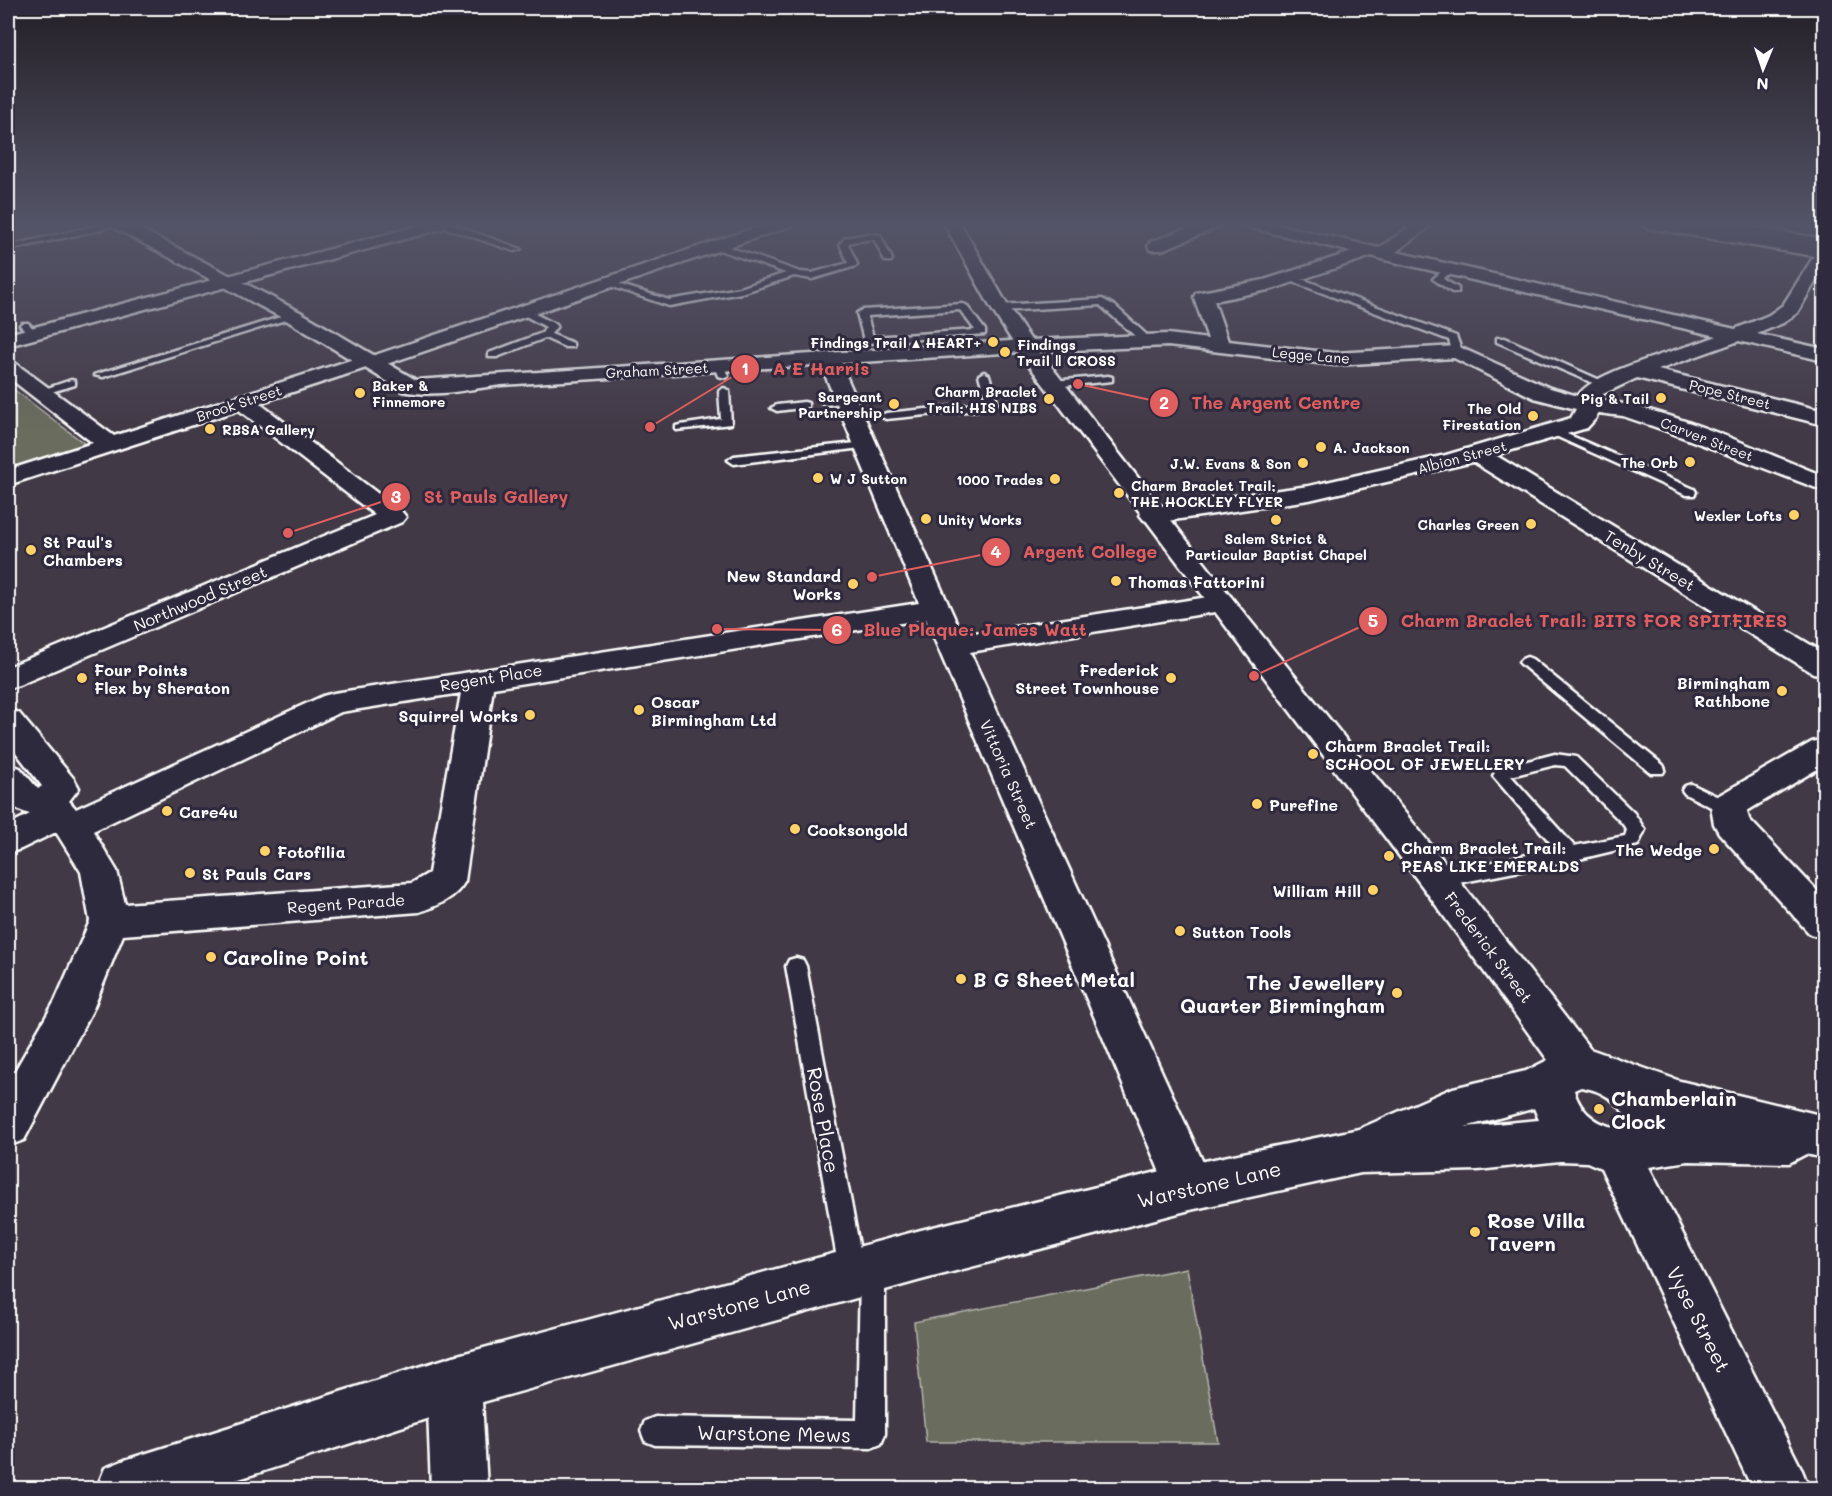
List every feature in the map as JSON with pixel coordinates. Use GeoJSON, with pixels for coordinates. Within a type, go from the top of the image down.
{"type":"FeatureCollection","features":[{"type":"Feature","properties":{"kind":"street"},"geometry":{"type":"LineString","coordinates":[[8,340],[28,329],[180,293]]}},
{"type":"Feature","properties":{"kind":"street","name":"Graham Street"},"geometry":{"type":"LineString","coordinates":[[251,293],[411,386],[429,387],[501,379],[721,371],[829,360],[920,346],[1024,346]]}},
{"type":"Feature","properties":{"kind":"street","name":"Brook Street"},"geometry":{"type":"LineString","coordinates":[[8,478],[576,293]]}},
{"type":"Feature","properties":{"kind":"street","name":"Frederick Street"},"geometry":{"type":"LineString","coordinates":[[991,293],[1024,346],[1438,880],[1567,1072]]}},
{"type":"Feature","properties":{"kind":"street"},"geometry":{"type":"LineString","coordinates":[[1221,345],[1203,297],[1225,293]]}},
{"type":"Feature","properties":{"kind":"street"},"geometry":{"type":"LineString","coordinates":[[1553,293],[1824,355]]}},
{"type":"Feature","properties":{"kind":"street","name":"Albion Street"},"geometry":{"type":"LineString","coordinates":[[1154,515],[1309,493],[1476,454],[1579,423],[1586,418],[1589,395],[1604,384],[1776,319],[1793,310],[1802,293]]}},
{"type":"Feature","properties":{"kind":"street","name":"Legge Lane"},"geometry":{"type":"LineString","coordinates":[[1024,346],[1187,340],[1335,359],[1457,352],[1542,393],[1587,405]]}},
{"type":"Feature","properties":{"kind":"street","name":"Vittoria Street"},"geometry":{"type":"LineString","coordinates":[[829,360],[848,410],[1190,1187]]}},
{"type":"Feature","properties":{"kind":"street"},"geometry":{"type":"LineString","coordinates":[[8,367],[110,444]]}},
{"type":"Feature","properties":{"kind":"street","name":"Pope Street"},"geometry":{"type":"LineString","coordinates":[[1635,371],[1824,418]]}},
{"type":"Feature","properties":{"kind":"street","name":"Northwood Street"},"geometry":{"type":"LineString","coordinates":[[8,678],[393,517],[243,402]]}},
{"type":"Feature","properties":{"kind":"street","name":"Carver Street"},"geometry":{"type":"LineString","coordinates":[[1587,405],[1626,410],[1669,424],[1824,484]]}},
{"type":"Feature","properties":{"kind":"street","name":"Tenby Street"},"geometry":{"type":"LineString","coordinates":[[1476,454],[1824,666]]}},
{"type":"Feature","properties":{"kind":"street"},"geometry":{"type":"LineString","coordinates":[[952,646],[1221,603]]}},
{"type":"Feature","properties":{"kind":"street","name":"Regent Place"},"geometry":{"type":"LineString","coordinates":[[8,840],[60,814],[334,703],[936,609]]}},
{"type":"Feature","properties":{"kind":"street","name":"Regent Parade"},"geometry":{"type":"LineString","coordinates":[[109,921],[418,897],[446,881],[479,679]]}},
{"type":"Feature","properties":{"kind":"street"},"geometry":{"type":"LineString","coordinates":[[8,721],[62,788],[60,814]]}},
{"type":"Feature","properties":{"kind":"street"},"geometry":{"type":"LineString","coordinates":[[1824,750],[1728,806],[1732,824],[1824,923]]}},
{"type":"Feature","properties":{"kind":"street"},"geometry":{"type":"LineString","coordinates":[[8,776],[30,802],[60,814],[99,871],[109,921],[72,1009],[8,1125]]}},
{"type":"Feature","properties":{"kind":"street"},"geometry":{"type":"LineString","coordinates":[[1596,1069],[1622,1081],[1638,1096],[1649,1113],[1651,1125],[1649,1136],[1614,1146],[1573,1131],[1559,1115],[1551,1092],[1567,1072],[1596,1069]]}},
{"type":"Feature","properties":{"kind":"street","name":"Warstone Lane"},"geometry":{"type":"LineString","coordinates":[[1361,1151],[1453,1109],[1532,1089],[1567,1072]]}},
{"type":"Feature","properties":{"kind":"street","name":"Warstone Lane"},"geometry":{"type":"LineString","coordinates":[[1622,1081],[1680,1101],[1824,1139]]}},
{"type":"Feature","properties":{"kind":"street","name":"Warstone Lane"},"geometry":{"type":"LineString","coordinates":[[125,1488],[454,1383],[862,1271],[1190,1187],[1361,1151],[1478,1148],[1560,1139],[1614,1146],[1688,1139],[1824,1139]]}},
{"type":"Feature","properties":{"kind":"street","name":"Vyse Street"},"geometry":{"type":"LineString","coordinates":[[1614,1146],[1781,1488]]}},
{"type":"Feature","properties":{"kind":"street"},"geometry":{"type":"LineString","coordinates":[[454,1383],[459,1488]]}},
{"type":"Feature","properties":{"kind":"lane"},"geometry":{"type":"LineString","coordinates":[[636,293],[669,303],[725,293]]}},
{"type":"Feature","properties":{"kind":"lane"},"geometry":{"type":"LineString","coordinates":[[1331,293],[1454,338],[1457,352]]}},
{"type":"Feature","properties":{"kind":"lane"},"geometry":{"type":"LineString","coordinates":[[1000,308],[1102,302],[1112,308],[1146,340]]}},
{"type":"Feature","properties":{"kind":"lane"},"geometry":{"type":"LineString","coordinates":[[963,307],[982,332],[920,346],[869,340],[862,313],[963,307]]}},
{"type":"Feature","properties":{"kind":"lane"},"geometry":{"type":"LineString","coordinates":[[493,355],[545,335],[552,325],[523,311]]}},
{"type":"Feature","properties":{"kind":"lane"},"geometry":{"type":"LineString","coordinates":[[99,375],[157,360],[293,316]]}},
{"type":"Feature","properties":{"kind":"lane"},"geometry":{"type":"LineString","coordinates":[[545,335],[569,345]]}},
{"type":"Feature","properties":{"kind":"lane"},"geometry":{"type":"LineString","coordinates":[[1502,340],[1604,384]]}},
{"type":"Feature","properties":{"kind":"lane"},"geometry":{"type":"LineString","coordinates":[[886,416],[977,407],[992,402],[984,375]]}},
{"type":"Feature","properties":{"kind":"lane"},"geometry":{"type":"LineString","coordinates":[[1053,384],[1108,379]]}},
{"type":"Feature","properties":{"kind":"lane"},"geometry":{"type":"LineString","coordinates":[[41,392],[71,383]]}},
{"type":"Feature","properties":{"kind":"lane"},"geometry":{"type":"LineString","coordinates":[[680,428],[727,422],[724,391]]}},
{"type":"Feature","properties":{"kind":"lane"},"geometry":{"type":"LineString","coordinates":[[777,408],[804,405]]}},
{"type":"Feature","properties":{"kind":"lane"},"geometry":{"type":"LineString","coordinates":[[1553,431],[1690,492]]}},
{"type":"Feature","properties":{"kind":"lane"},"geometry":{"type":"LineString","coordinates":[[734,459],[865,445]]}},
{"type":"Feature","properties":{"kind":"lane"},"geometry":{"type":"LineString","coordinates":[[1527,662],[1657,769]]}},
{"type":"Feature","properties":{"kind":"lane"},"geometry":{"type":"LineString","coordinates":[[1438,880],[1571,854],[1630,841],[1635,836],[1636,828],[1628,818],[1568,760],[1554,760],[1503,773],[1501,776],[1571,854]]}},
{"type":"Feature","properties":{"kind":"lane"},"geometry":{"type":"LineString","coordinates":[[1691,790],[1729,808]]}},
{"type":"Feature","properties":{"kind":"lane","name":"Rose Place"},"geometry":{"type":"LineString","coordinates":[[796,966],[862,1271]]}},
{"type":"Feature","properties":{"kind":"lane","name":"Warstone Mews"},"geometry":{"type":"LineString","coordinates":[[655,1431],[871,1434],[862,1271]]}},
{"type":"Feature","properties":{"kind":"green space"},"geometry":{"type":"Polygon","coordinates":[[[8,385],[85,444],[8,470],[8,385]]]}},
{"type":"Feature","properties":{"kind":"green space"},"geometry":{"type":"Polygon","coordinates":[[[1187,1268],[1218,1442],[926,1442],[914,1322],[1187,1268]]]}},
{"type":"Feature","properties":{"kind":"place","name":"Findings Trail ▲ HEART+"},"geometry":{"type":"Point","coordinates":[993,342]}},
{"type":"Feature","properties":{"kind":"place","name":"Findings Trail ‖ CROSS"},"geometry":{"type":"Point","coordinates":[1005,352]}},
{"type":"Feature","properties":{"kind":"place","name":"The Argent Centre"},"geometry":{"type":"Point","coordinates":[1078,384]}},
{"type":"Feature","properties":{"kind":"place","name":"Baker & Finnemore"},"geometry":{"type":"Point","coordinates":[360,393]}},
{"type":"Feature","properties":{"kind":"place","name":"Pig & Tail"},"geometry":{"type":"Point","coordinates":[1661,398]}},
{"type":"Feature","properties":{"kind":"place","name":"Charm Braclet Trail: HIS NIBS"},"geometry":{"type":"Point","coordinates":[1049,399]}},
{"type":"Feature","properties":{"kind":"place","name":"Sargeant Partnership"},"geometry":{"type":"Point","coordinates":[894,404]}},
{"type":"Feature","properties":{"kind":"place","name":"The Old Firestation"},"geometry":{"type":"Point","coordinates":[1533,416]}},
{"type":"Feature","properties":{"kind":"place","name":"A E Harris"},"geometry":{"type":"Point","coordinates":[650,427]}},
{"type":"Feature","properties":{"kind":"place","name":"RBSA Gallery"},"geometry":{"type":"Point","coordinates":[210,429]}},
{"type":"Feature","properties":{"kind":"place","name":"A. Jackson"},"geometry":{"type":"Point","coordinates":[1321,447]}},
{"type":"Feature","properties":{"kind":"place","name":"The Orb"},"geometry":{"type":"Point","coordinates":[1690,462]}},
{"type":"Feature","properties":{"kind":"place","name":"J.W. Evans & Son"},"geometry":{"type":"Point","coordinates":[1303,463]}},
{"type":"Feature","properties":{"kind":"place","name":"W J Sutton"},"geometry":{"type":"Point","coordinates":[818,478]}},
{"type":"Feature","properties":{"kind":"place","name":"1000 Trades"},"geometry":{"type":"Point","coordinates":[1055,479]}},
{"type":"Feature","properties":{"kind":"place","name":"Charm Braclet Trail: THE HOCKLEY FLYER"},"geometry":{"type":"Point","coordinates":[1119,493]}},
{"type":"Feature","properties":{"kind":"place","name":"Wexler Lofts"},"geometry":{"type":"Point","coordinates":[1794,515]}},
{"type":"Feature","properties":{"kind":"place","name":"Unity Works"},"geometry":{"type":"Point","coordinates":[926,519]}},
{"type":"Feature","properties":{"kind":"place","name":"Salem Strict & Particular Baptist Chapel"},"geometry":{"type":"Point","coordinates":[1276,520]}},
{"type":"Feature","properties":{"kind":"place","name":"Charles Green"},"geometry":{"type":"Point","coordinates":[1531,524]}},
{"type":"Feature","properties":{"kind":"place","name":"St Pauls Gallery"},"geometry":{"type":"Point","coordinates":[288,533]}},
{"type":"Feature","properties":{"kind":"place","name":"St Paul's Chambers"},"geometry":{"type":"Point","coordinates":[31,550]}},
{"type":"Feature","properties":{"kind":"place","name":"Argent College"},"geometry":{"type":"Point","coordinates":[872,577]}},
{"type":"Feature","properties":{"kind":"place","name":"Thomas Fattorini"},"geometry":{"type":"Point","coordinates":[1116,581]}},
{"type":"Feature","properties":{"kind":"place","name":"New Standard Works"},"geometry":{"type":"Point","coordinates":[853,584]}},
{"type":"Feature","properties":{"kind":"place","name":"Blue Plaque: James Watt"},"geometry":{"type":"Point","coordinates":[717,629]}},
{"type":"Feature","properties":{"kind":"place","name":"Charm Braclet Trail: BITS FOR SPITFIRES"},"geometry":{"type":"Point","coordinates":[1254,676]}},
{"type":"Feature","properties":{"kind":"place","name":"Four Points Flex by Sheraton"},"geometry":{"type":"Point","coordinates":[82,678]}},
{"type":"Feature","properties":{"kind":"place","name":"Frederick Street Townhouse"},"geometry":{"type":"Point","coordinates":[1171,678]}},
{"type":"Feature","properties":{"kind":"place","name":"Birmingham Rathbone"},"geometry":{"type":"Point","coordinates":[1782,691]}},
{"type":"Feature","properties":{"kind":"place","name":"Oscar Birmingham Ltd"},"geometry":{"type":"Point","coordinates":[639,710]}},
{"type":"Feature","properties":{"kind":"place","name":"Squirrel Works"},"geometry":{"type":"Point","coordinates":[530,715]}},
{"type":"Feature","properties":{"kind":"place","name":"Charm Braclet Trail: SCHOOL OF JEWELLERY"},"geometry":{"type":"Point","coordinates":[1313,754]}},
{"type":"Feature","properties":{"kind":"place","name":"Purefine"},"geometry":{"type":"Point","coordinates":[1257,804]}},
{"type":"Feature","properties":{"kind":"place","name":"Care4u"},"geometry":{"type":"Point","coordinates":[167,811]}},
{"type":"Feature","properties":{"kind":"place","name":"Cooksongold"},"geometry":{"type":"Point","coordinates":[795,829]}},
{"type":"Feature","properties":{"kind":"place","name":"The Wedge"},"geometry":{"type":"Point","coordinates":[1714,849]}},
{"type":"Feature","properties":{"kind":"place","name":"Fotofilia"},"geometry":{"type":"Point","coordinates":[265,851]}},
{"type":"Feature","properties":{"kind":"place","name":"Charm Braclet Trail: PEAS LIKE EMERALDS"},"geometry":{"type":"Point","coordinates":[1389,856]}},
{"type":"Feature","properties":{"kind":"place","name":"St Pauls Cars"},"geometry":{"type":"Point","coordinates":[190,873]}},
{"type":"Feature","properties":{"kind":"place","name":"William Hill"},"geometry":{"type":"Point","coordinates":[1373,890]}},
{"type":"Feature","properties":{"kind":"place","name":"Sutton Tools"},"geometry":{"type":"Point","coordinates":[1180,931]}},
{"type":"Feature","properties":{"kind":"place","name":"Caroline Point"},"geometry":{"type":"Point","coordinates":[211,957]}},
{"type":"Feature","properties":{"kind":"place","name":"B G Sheet Metal"},"geometry":{"type":"Point","coordinates":[961,979]}},
{"type":"Feature","properties":{"kind":"place","name":"The Jewellery Quarter Birmingham"},"geometry":{"type":"Point","coordinates":[1397,993]}},
{"type":"Feature","properties":{"kind":"place","name":"Chamberlain Clock"},"geometry":{"type":"Point","coordinates":[1599,1109]}},
{"type":"Feature","properties":{"kind":"place","name":"Rose Villa Tavern"},"geometry":{"type":"Point","coordinates":[1475,1232]}}]}
